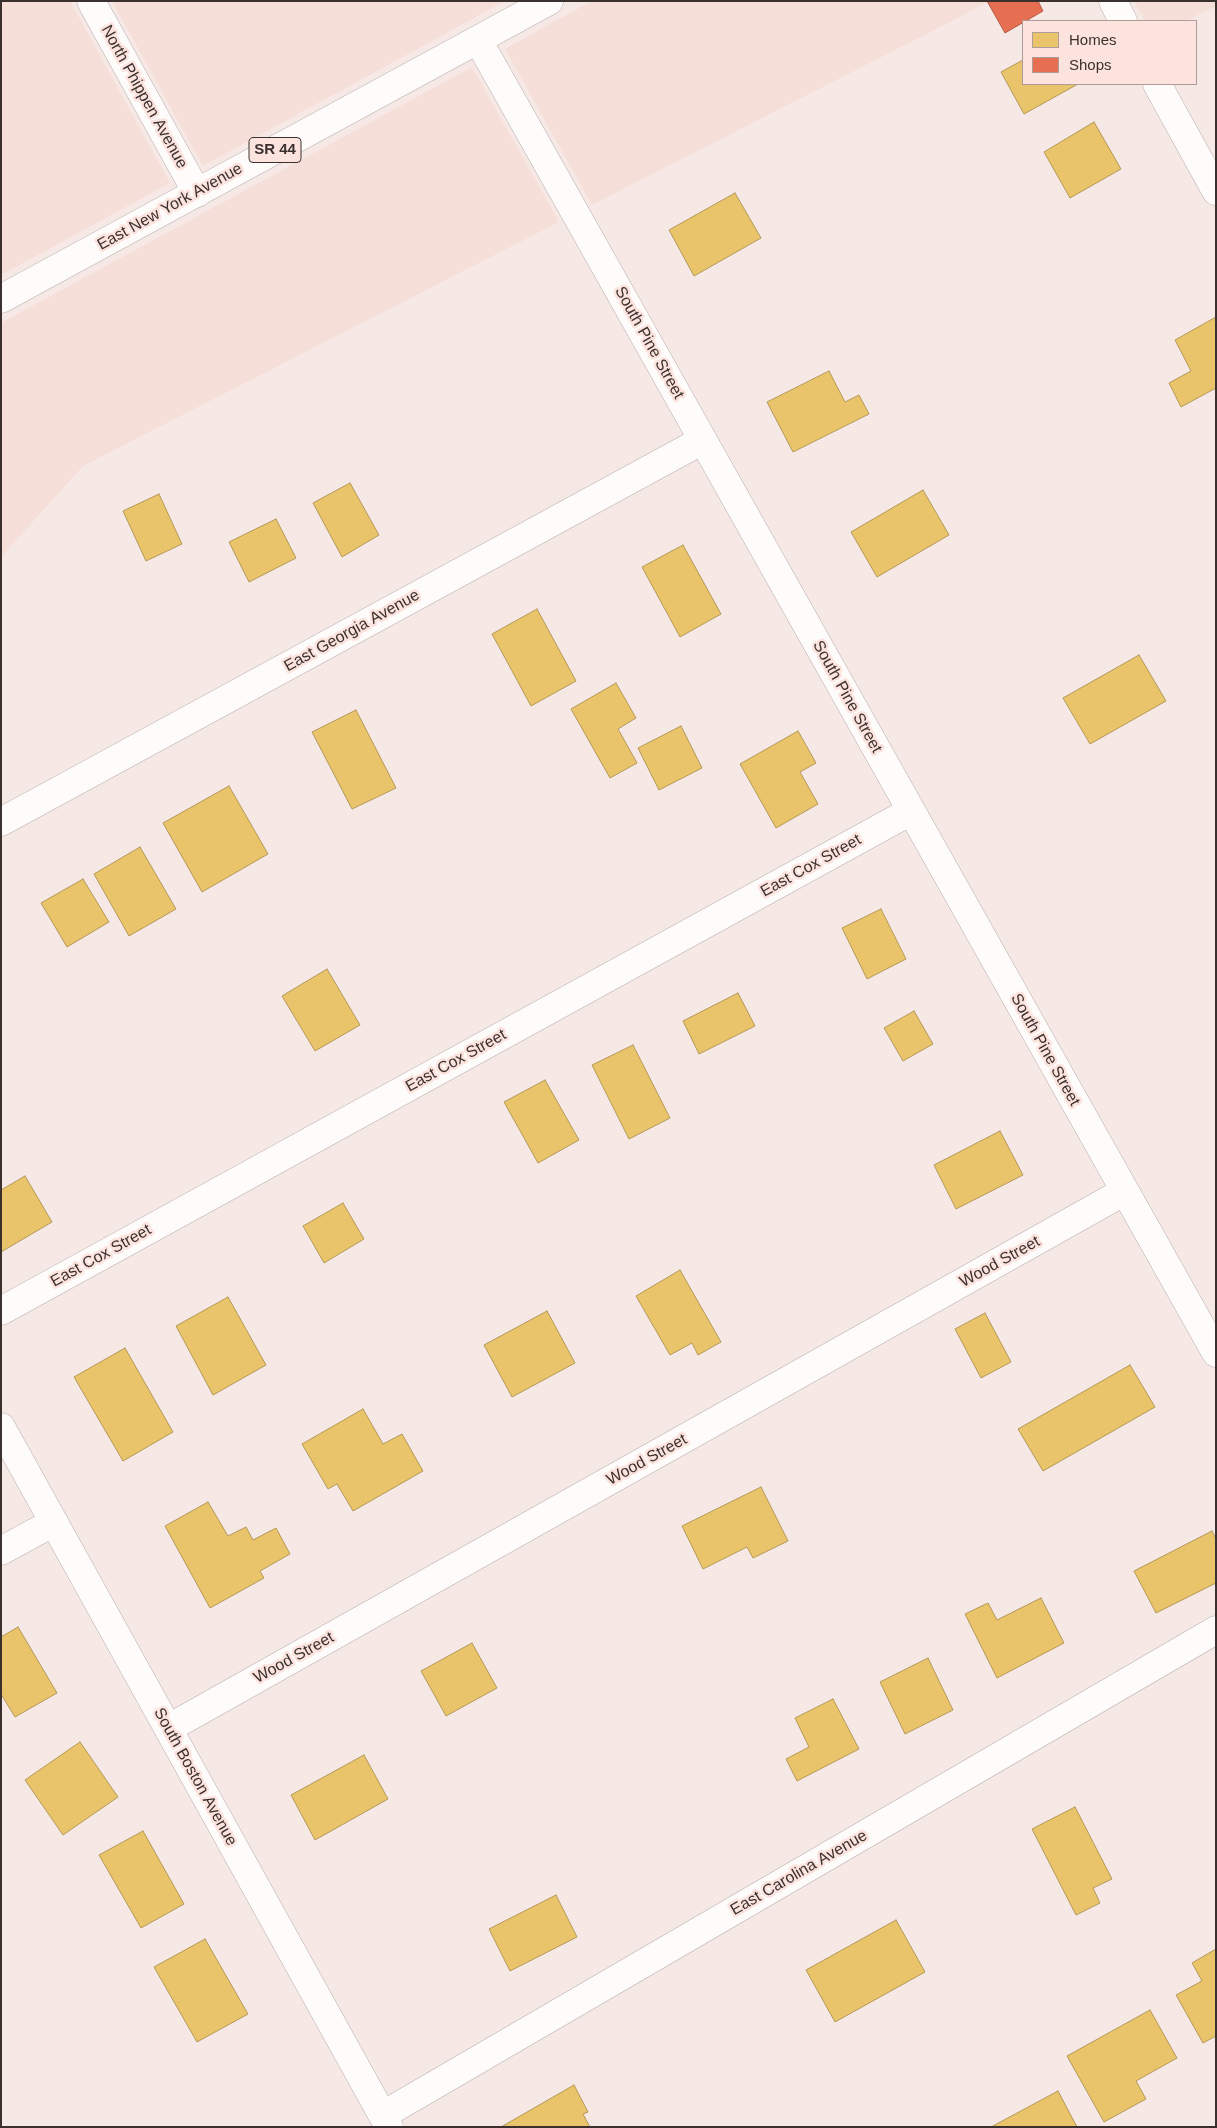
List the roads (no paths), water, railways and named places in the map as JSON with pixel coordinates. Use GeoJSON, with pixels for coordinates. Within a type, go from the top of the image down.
{"type":"FeatureCollection","features":[{"type":"Feature","properties":{"kind":"street","name":"North Phippen Avenue"},"geometry":{"type":"LineString","coordinates":[[91,1],[197,193]]}},
{"type":"Feature","properties":{"kind":"street","name":"East New York Avenue"},"geometry":{"type":"LineString","coordinates":[[1,299],[549,1]]}},
{"type":"Feature","properties":{"kind":"street"},"geometry":{"type":"LineString","coordinates":[[1112,1],[1122,20]]}},
{"type":"Feature","properties":{"kind":"street","name":"South Pine Street"},"geometry":{"type":"LineString","coordinates":[[478,40],[1216,1354]]}},
{"type":"Feature","properties":{"kind":"street"},"geometry":{"type":"LineString","coordinates":[[1158,85],[1216,191]]}},
{"type":"Feature","properties":{"kind":"street","name":"East Georgia Avenue"},"geometry":{"type":"LineString","coordinates":[[1,822],[703,440]]}},
{"type":"Feature","properties":{"kind":"street","name":"East Cox Street"},"geometry":{"type":"LineString","coordinates":[[1,1311],[911,811]]}},
{"type":"Feature","properties":{"kind":"street","name":"Wood Street"},"geometry":{"type":"LineString","coordinates":[[169,1728],[1125,1191]]}},
{"type":"Feature","properties":{"kind":"street","name":"South Boston Avenue"},"geometry":{"type":"LineString","coordinates":[[1,1427],[386,2121]]}},
{"type":"Feature","properties":{"kind":"street"},"geometry":{"type":"LineString","coordinates":[[1,1551],[54,1522]]}},
{"type":"Feature","properties":{"kind":"street","name":"East Carolina Avenue"},"geometry":{"type":"LineString","coordinates":[[386,2121],[1216,1630]]}}]}
